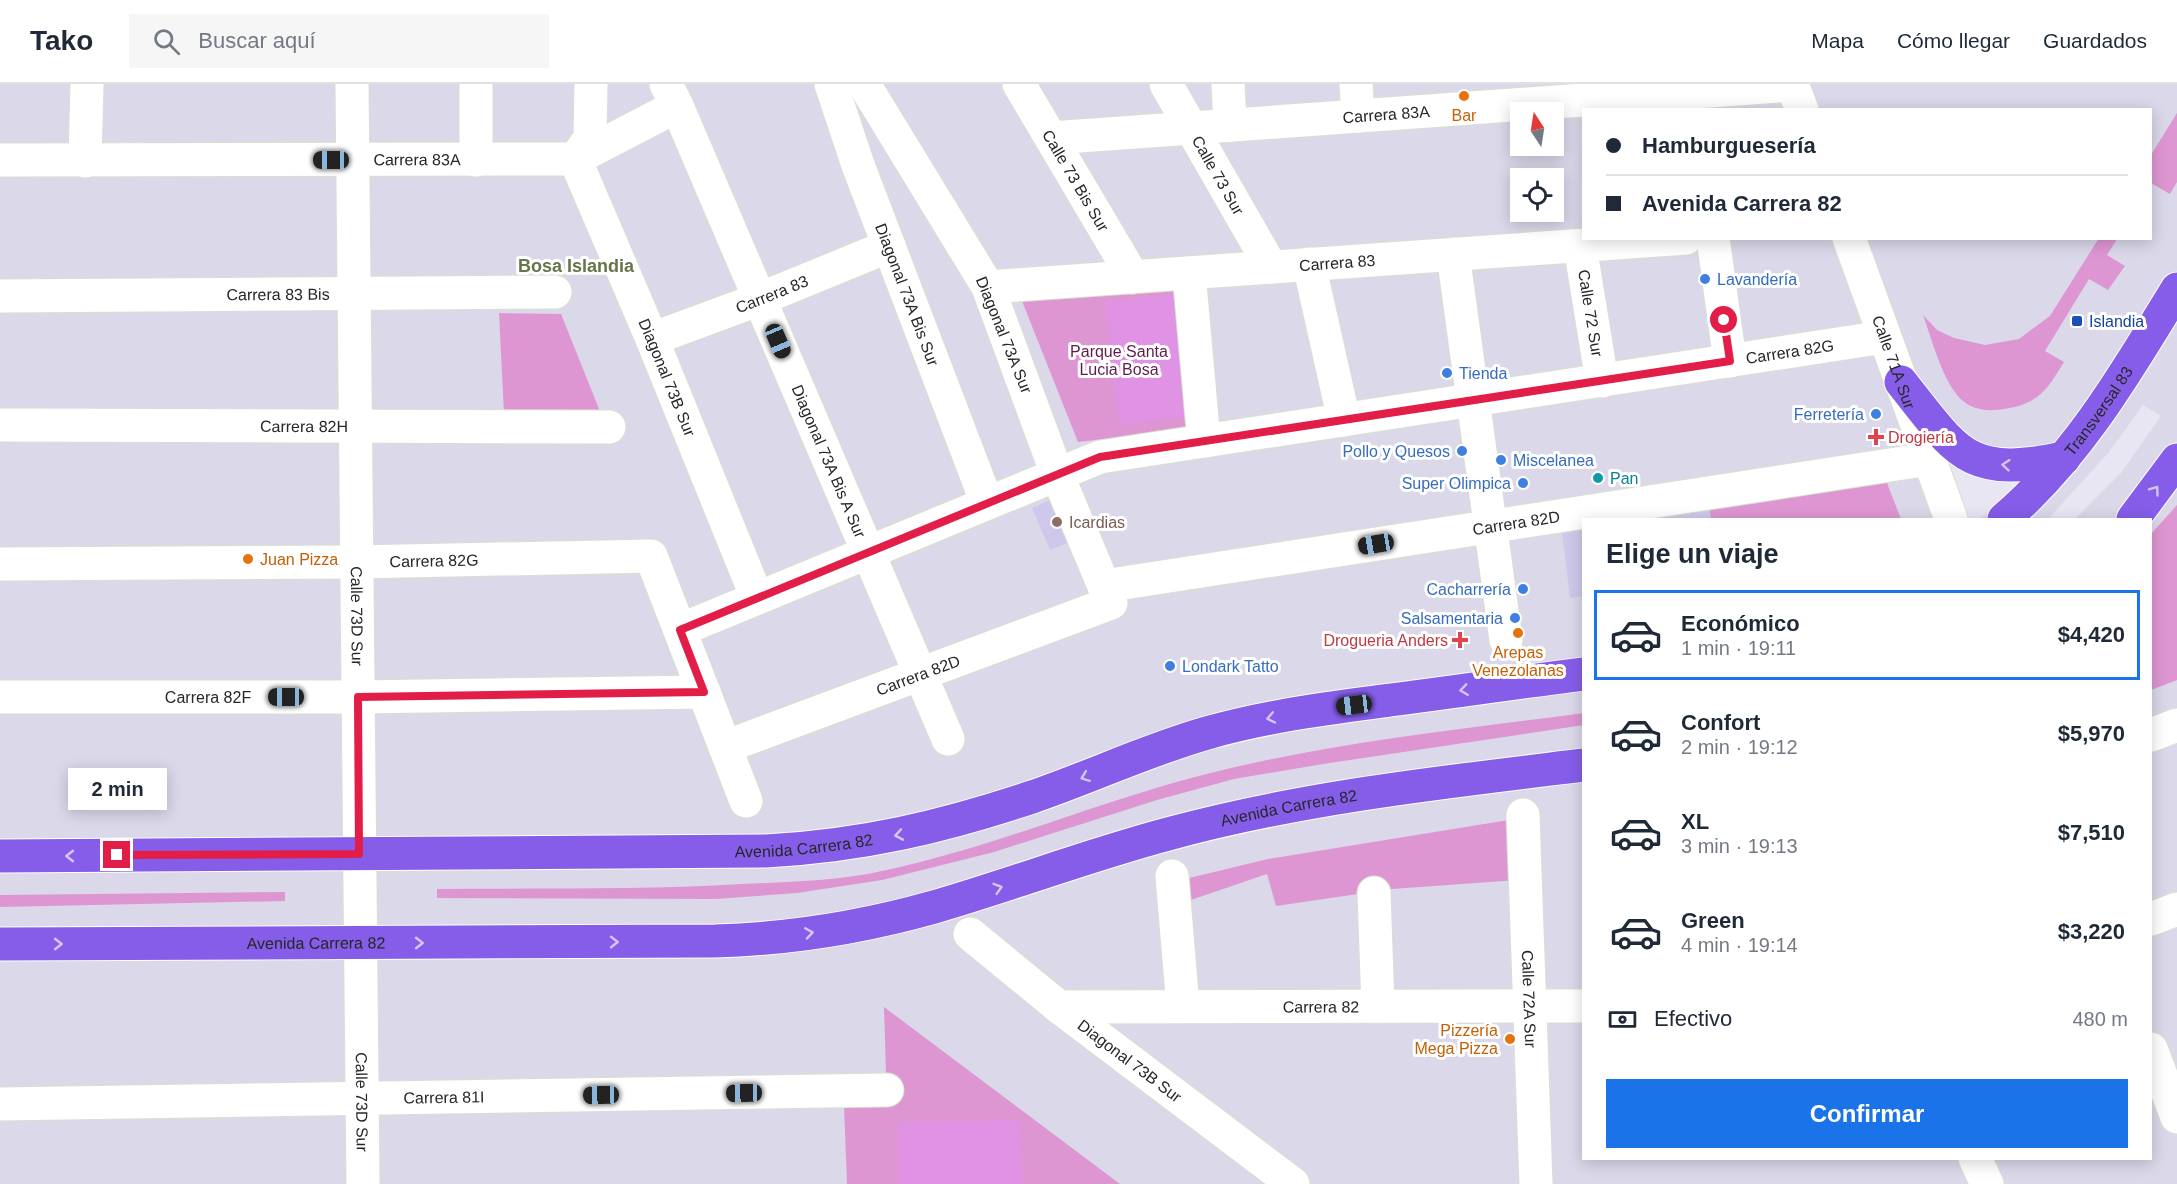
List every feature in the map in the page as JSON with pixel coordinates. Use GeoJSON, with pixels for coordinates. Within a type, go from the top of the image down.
{"type":"FeatureCollection","features":[{"type":"Feature","properties":{"kind":"main road","name":"Transversal 83"},"geometry":{"type":"LineString","coordinates":[[2005,518],[2040,485],[2064,458],[2127,371],[2177,289]]}},
{"type":"Feature","properties":{"kind":"main road"},"geometry":{"type":"LineString","coordinates":[[1901,382],[1949,442],[1963,454],[1976,460],[2015,466],[2064,458]]}},
{"type":"Feature","properties":{"kind":"main road"},"geometry":{"type":"LineString","coordinates":[[2134,518],[2177,460]]}},
{"type":"Feature","properties":{"kind":"main road","name":"Avenida Carrera 82"},"geometry":{"type":"LineString","coordinates":[[0,856],[766,851],[841,845],[906,834],[960,820],[1033,796],[1168,745],[1246,723],[1297,712],[1582,674]]}},
{"type":"Feature","properties":{"kind":"main road","name":"Avenida Carrera 82"},"geometry":{"type":"LineString","coordinates":[[0,944],[715,941],[787,937],[836,929],[931,908],[1166,834],[1271,809],[1346,795],[1582,765]]}},
{"type":"Feature","properties":{"kind":"street"},"geometry":{"type":"LineString","coordinates":[[85,160],[87,84]]}},
{"type":"Feature","properties":{"kind":"street","name":"Calle 73D Sur"},"geometry":{"type":"LineString","coordinates":[[352,84],[363,1184]]}},
{"type":"Feature","properties":{"kind":"street"},"geometry":{"type":"LineString","coordinates":[[476,84],[476,160]]}},
{"type":"Feature","properties":{"kind":"street"},"geometry":{"type":"LineString","coordinates":[[575,159],[590,138],[591,84]]}},
{"type":"Feature","properties":{"kind":"street","name":"Diagonal 73A Bis Sur"},"geometry":{"type":"LineString","coordinates":[[831,84],[858,165],[987,503]]}},
{"type":"Feature","properties":{"kind":"street","name":"Diagonal 73A Sur"},"geometry":{"type":"LineString","coordinates":[[864,84],[988,287],[1057,474],[1108,594]]}},
{"type":"Feature","properties":{"kind":"street","name":"Calle 73 Bis Sur"},"geometry":{"type":"LineString","coordinates":[[1019,84],[1133,277]]}},
{"type":"Feature","properties":{"kind":"street","name":"Calle 73 Sur"},"geometry":{"type":"LineString","coordinates":[[1166,84],[1271,267]]}},
{"type":"Feature","properties":{"kind":"street"},"geometry":{"type":"LineString","coordinates":[[1228,84],[1230,125]]}},
{"type":"Feature","properties":{"kind":"street"},"geometry":{"type":"LineString","coordinates":[[1792,84],[1801,108]]}},
{"type":"Feature","properties":{"kind":"street","name":"Carrera 83A"},"geometry":{"type":"LineString","coordinates":[[1051,138],[1230,125],[1357,100],[1480,95],[1610,97],[1792,84]]}},
{"type":"Feature","properties":{"kind":"street","name":"Carrera 83A"},"geometry":{"type":"LineString","coordinates":[[0,160],[575,159],[671,95]]}},
{"type":"Feature","properties":{"kind":"street","name":"Diagonal 73A Bis A Sur"},"geometry":{"type":"LineString","coordinates":[[671,95],[948,739]]}},
{"type":"Feature","properties":{"kind":"street","name":"Diagonal 73B Sur"},"geometry":{"type":"LineString","coordinates":[[575,159],[652,339],[757,598]]}},
{"type":"Feature","properties":{"kind":"street","name":"Carrera 83"},"geometry":{"type":"LineString","coordinates":[[988,287],[1644,240]]}},
{"type":"Feature","properties":{"kind":"street"},"geometry":{"type":"LineString","coordinates":[[1713,240],[1730,361]]}},
{"type":"Feature","properties":{"kind":"street","name":"Calle 71A Sur"},"geometry":{"type":"LineString","coordinates":[[1850,240],[1951,518]]}},
{"type":"Feature","properties":{"kind":"street","name":"Carrera 83"},"geometry":{"type":"LineString","coordinates":[[652,339],[760,299],[889,246]]}},
{"type":"Feature","properties":{"kind":"street","name":"Calle 72 Sur"},"geometry":{"type":"LineString","coordinates":[[1580,246],[1602,381]]}},
{"type":"Feature","properties":{"kind":"street"},"geometry":{"type":"LineString","coordinates":[[1453,254],[1506,640]]}},
{"type":"Feature","properties":{"kind":"street"},"geometry":{"type":"LineString","coordinates":[[1309,264],[1344,420]]}},
{"type":"Feature","properties":{"kind":"street"},"geometry":{"type":"LineString","coordinates":[[1189,273],[1204,441]]}},
{"type":"Feature","properties":{"kind":"street","name":"Carrera 83 Bis"},"geometry":{"type":"LineString","coordinates":[[0,296],[555,292]]}},
{"type":"Feature","properties":{"kind":"street","name":"Carrera 82G"},"geometry":{"type":"LineString","coordinates":[[0,564],[356,562],[651,556],[680,630],[1100,457],[1884,337]]}},
{"type":"Feature","properties":{"kind":"street","name":"Carrera 82H"},"geometry":{"type":"LineString","coordinates":[[0,424],[609,427]]}},
{"type":"Feature","properties":{"kind":"street","name":"Carrera 82D"},"geometry":{"type":"LineString","coordinates":[[725,747],[920,674],[1108,594],[1490,526],[1929,459]]}},
{"type":"Feature","properties":{"kind":"street"},"geometry":{"type":"LineString","coordinates":[[680,630],[746,801]]}},
{"type":"Feature","properties":{"kind":"street","name":"Carrera 82F"},"geometry":{"type":"LineString","coordinates":[[0,697],[358,697],[704,692]]}},
{"type":"Feature","properties":{"kind":"street"},"geometry":{"type":"LineString","coordinates":[[2152,735],[2177,725]]}},
{"type":"Feature","properties":{"kind":"street","name":"Calle 72A Sur"},"geometry":{"type":"LineString","coordinates":[[1523,815],[1536,1184]]}},
{"type":"Feature","properties":{"kind":"street"},"geometry":{"type":"LineString","coordinates":[[1172,876],[1183,1006]]}},
{"type":"Feature","properties":{"kind":"street"},"geometry":{"type":"LineString","coordinates":[[1374,893],[1378,1006]]}},
{"type":"Feature","properties":{"kind":"street"},"geometry":{"type":"LineString","coordinates":[[2152,919],[2177,909]]}},
{"type":"Feature","properties":{"kind":"street","name":"Diagonal 73B Sur"},"geometry":{"type":"LineString","coordinates":[[970,934],[1059,1007],[1293,1184]]}},
{"type":"Feature","properties":{"kind":"street","name":"Carrera 82"},"geometry":{"type":"LineString","coordinates":[[1059,1007],[1582,1006]]}},
{"type":"Feature","properties":{"kind":"street"},"geometry":{"type":"LineString","coordinates":[[2152,1051],[2171,1085],[2177,1117]]}},
{"type":"Feature","properties":{"kind":"street","name":"Carrera 81I"},"geometry":{"type":"LineString","coordinates":[[0,1104],[887,1090]]}},
{"type":"Feature","properties":{"kind":"street"},"geometry":{"type":"LineString","coordinates":[[1977,1160],[1987,1184]]}},
{"type":"Feature","properties":{"kind":"shaded area"},"geometry":{"type":"Polygon","coordinates":[[[2143,405],[2161,416],[2121,473],[2076,518],[2049,518],[2109,452],[2143,405]]]}},
{"type":"Feature","properties":{"kind":"shaded area"},"geometry":{"type":"Polygon","coordinates":[[[1945,463],[2022,478],[1981,518],[1966,518],[1945,463]]]}},
{"type":"Feature","properties":{"kind":"shaded area","name":"Icardias"},"geometry":{"type":"Polygon","coordinates":[[[1063,494],[1083,537],[1050,550],[1032,508],[1063,494]]]}},
{"type":"Feature","properties":{"kind":"shaded area"},"geometry":{"type":"Polygon","coordinates":[[[1709,505],[1711,518],[1607,518],[1709,505]]]}},
{"type":"Feature","properties":{"kind":"shaded area"},"geometry":{"type":"Polygon","coordinates":[[[1582,521],[1582,596],[1570,598],[1561,524],[1582,521]]]}},
{"type":"Feature","properties":{"kind":"green space"},"geometry":{"type":"Polygon","coordinates":[[[2177,113],[2177,182],[2170,194],[2152,184],[2152,153],[2177,113]]]}},
{"type":"Feature","properties":{"kind":"green space"},"geometry":{"type":"Polygon","coordinates":[[[2098,240],[2116,240],[2107,255],[2125,266],[2108,290],[2089,279],[2045,351],[2064,362],[2047,388],[2034,399],[2016,407],[1987,410],[1969,405],[1961,399],[1946,378],[1923,315],[1937,330],[1954,338],[1985,345],[2019,339],[2050,316],[2098,240]]]}},
{"type":"Feature","properties":{"kind":"green space","name":"Parque Santa Lucia Bosa"},"geometry":{"type":"Polygon","coordinates":[[[1181,285],[1196,429],[1078,442],[1022,301],[1181,285]]]}},
{"type":"Feature","properties":{"kind":"green space"},"geometry":{"type":"Polygon","coordinates":[[[1176,294],[1190,416],[1119,424],[1105,302],[1176,294]]]}},
{"type":"Feature","properties":{"kind":"green space"},"geometry":{"type":"Polygon","coordinates":[[[499,313],[561,314],[601,414],[504,414],[499,313]]]}},
{"type":"Feature","properties":{"kind":"green space"},"geometry":{"type":"Polygon","coordinates":[[[1885,478],[1901,518],[1711,518],[1709,505],[1885,478]]]}},
{"type":"Feature","properties":{"kind":"green space"},"geometry":{"type":"Polygon","coordinates":[[[2177,505],[2177,680],[2152,690],[2152,533],[2177,505]]]}},
{"type":"Feature","properties":{"kind":"green space"},"geometry":{"type":"Polygon","coordinates":[[[1582,713],[1582,725],[1234,779],[1157,800],[994,852],[882,880],[797,893],[716,899],[437,898],[437,889],[704,886],[848,877],[926,861],[1143,792],[1231,768],[1318,750],[1582,713]]]}},
{"type":"Feature","properties":{"kind":"green space"},"geometry":{"type":"Polygon","coordinates":[[[1515,819],[1518,880],[1392,889],[1276,906],[1267,874],[1185,902],[1185,879],[1268,859],[1515,819]]]}},
{"type":"Feature","properties":{"kind":"green space"},"geometry":{"type":"Polygon","coordinates":[[[285,892],[285,901],[0,907],[0,895],[285,892]]]}},
{"type":"Feature","properties":{"kind":"green space"},"geometry":{"type":"Polygon","coordinates":[[[884,1007],[1120,1184],[847,1184],[844,1106],[887,1105],[884,1007]]]}},
{"type":"Feature","properties":{"kind":"green space"},"geometry":{"type":"Polygon","coordinates":[[[1020,1120],[1022,1184],[899,1184],[898,1123],[1020,1120]]]}},
{"type":"Feature","properties":{"kind":"place","name":"Bar"},"geometry":{"type":"Point","coordinates":[1464,96]}},
{"type":"Feature","properties":{"kind":"place","name":"Lavandería"},"geometry":{"type":"Point","coordinates":[1705,279]}},
{"type":"Feature","properties":{"kind":"place","name":"Islandia"},"geometry":{"type":"Point","coordinates":[2077,321]}},
{"type":"Feature","properties":{"kind":"place","name":"Tienda"},"geometry":{"type":"Point","coordinates":[1447,373]}},
{"type":"Feature","properties":{"kind":"place","name":"Ferretería"},"geometry":{"type":"Point","coordinates":[1876,414]}},
{"type":"Feature","properties":{"kind":"place","name":"Drogiería"},"geometry":{"type":"Point","coordinates":[1876,437]}},
{"type":"Feature","properties":{"kind":"place","name":"Pollo y Quesos"},"geometry":{"type":"Point","coordinates":[1462,451]}},
{"type":"Feature","properties":{"kind":"place","name":"Miscelanea"},"geometry":{"type":"Point","coordinates":[1501,460]}},
{"type":"Feature","properties":{"kind":"place","name":"Pan"},"geometry":{"type":"Point","coordinates":[1598,478]}},
{"type":"Feature","properties":{"kind":"place","name":"Super Olimpica"},"geometry":{"type":"Point","coordinates":[1523,483]}},
{"type":"Feature","properties":{"kind":"place","name":"Icardias"},"geometry":{"type":"Point","coordinates":[1057,522]}},
{"type":"Feature","properties":{"kind":"place","name":"Juan Pizza"},"geometry":{"type":"Point","coordinates":[248,559]}},
{"type":"Feature","properties":{"kind":"place","name":"Cacharrería"},"geometry":{"type":"Point","coordinates":[1523,589]}},
{"type":"Feature","properties":{"kind":"place","name":"Salsamentaria"},"geometry":{"type":"Point","coordinates":[1515,618]}},
{"type":"Feature","properties":{"kind":"place","name":"Arepas Venezolanas"},"geometry":{"type":"Point","coordinates":[1518,633]}},
{"type":"Feature","properties":{"kind":"place","name":"Drogueria Anders"},"geometry":{"type":"Point","coordinates":[1460,640]}},
{"type":"Feature","properties":{"kind":"place","name":"Londark Tatto"},"geometry":{"type":"Point","coordinates":[1170,666]}},
{"type":"Feature","properties":{"kind":"place","name":"Pizzería Mega Pizza"},"geometry":{"type":"Point","coordinates":[1510,1039]}},
{"type":"Feature","properties":{"kind":"district","name":"Bosa Islandia"},"geometry":{"type":"Point","coordinates":[576,266]}},
{"type":"Feature","properties":{"kind":"route"},"geometry":{"type":"LineString","coordinates":[[117,855],[359,854],[358,697],[704,692],[680,630],[1100,457],[1730,361],[1724,320]]}}]}
